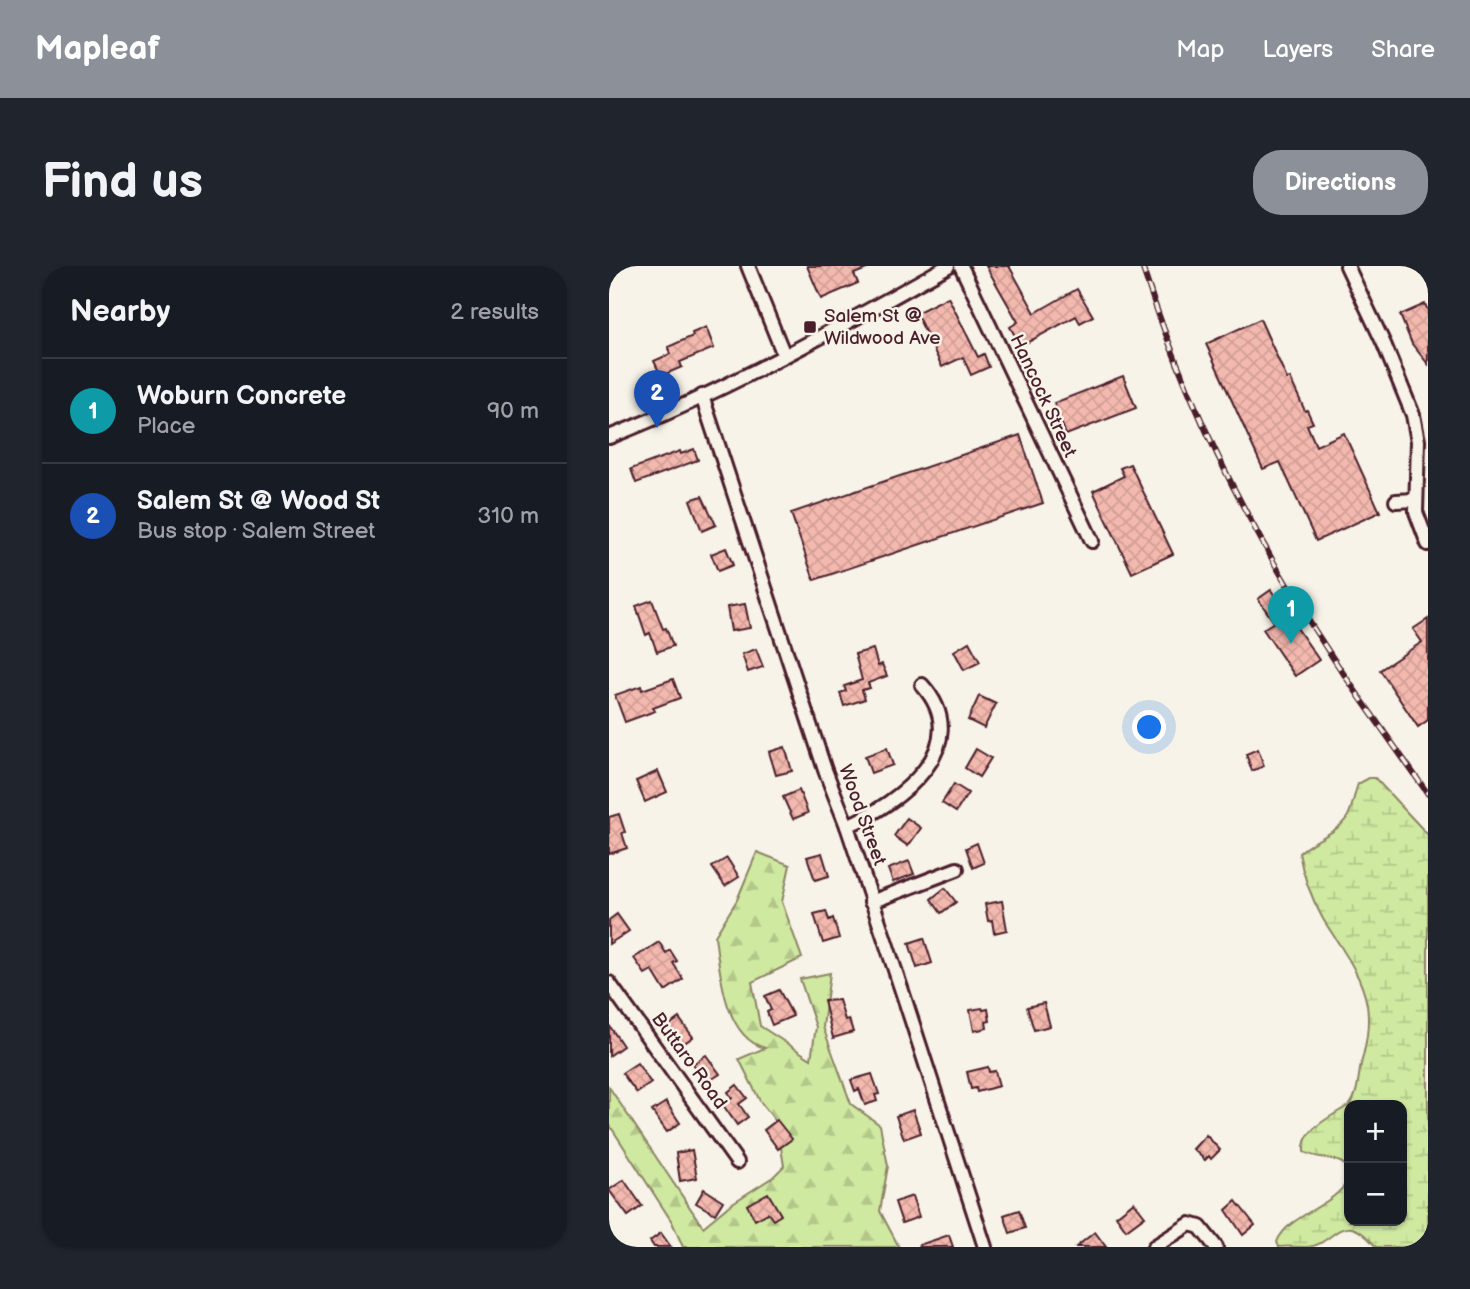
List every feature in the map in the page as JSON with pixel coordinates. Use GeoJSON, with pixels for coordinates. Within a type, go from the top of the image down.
{"type":"FeatureCollection","features":[{"type":"Feature","properties":{"kind":"street"},"geometry":{"type":"LineString","coordinates":[[748,266],[784,355]]}},
{"type":"Feature","properties":{"kind":"street"},"geometry":{"type":"LineString","coordinates":[[609,437],[702,396],[784,355],[949,266]]}},
{"type":"Feature","properties":{"kind":"street","name":"Hancock Street"},"geometry":{"type":"LineString","coordinates":[[961,266],[1092,541]]}},
{"type":"Feature","properties":{"kind":"street"},"geometry":{"type":"LineString","coordinates":[[1347,266],[1388,353],[1413,415],[1418,441],[1415,500],[1418,522],[1428,544]]}},
{"type":"Feature","properties":{"kind":"street","name":"Wood Street"},"geometry":{"type":"LineString","coordinates":[[702,396],[985,1247]]}},
{"type":"Feature","properties":{"kind":"street"},"geometry":{"type":"LineString","coordinates":[[1397,501],[1415,500]]}},
{"type":"Feature","properties":{"kind":"street"},"geometry":{"type":"LineString","coordinates":[[847,826],[869,815],[918,778],[935,756],[939,743],[940,716],[936,702],[922,685]]}},
{"type":"Feature","properties":{"kind":"street"},"geometry":{"type":"LineString","coordinates":[[871,902],[957,869]]}},
{"type":"Feature","properties":{"kind":"street","name":"Buttaro Road"},"geometry":{"type":"LineString","coordinates":[[609,983],[737,1162]]}},
{"type":"Feature","properties":{"kind":"street"},"geometry":{"type":"LineString","coordinates":[[1154,1247],[1181,1228],[1195,1225],[1202,1229],[1216,1247]]}},
{"type":"Feature","properties":{"kind":"green space"},"geometry":{"type":"Polygon","coordinates":[[[1375,778],[1428,835],[1428,1247],[1376,1247],[1364,1235],[1346,1228],[1317,1245],[1279,1247],[1277,1242],[1291,1224],[1333,1197],[1344,1186],[1344,1226],[1407,1226],[1407,1100],[1353,1100],[1366,1043],[1367,1005],[1355,971],[1315,903],[1305,879],[1299,853],[1343,822],[1350,812],[1358,784],[1375,778]]]}},
{"type":"Feature","properties":{"kind":"green space"},"geometry":{"type":"Polygon","coordinates":[[[757,852],[790,865],[782,902],[802,958],[752,982],[760,1026],[811,1059],[816,1027],[800,979],[830,973],[823,1027],[851,1104],[880,1125],[888,1166],[880,1211],[899,1247],[683,1247],[672,1222],[609,1124],[609,1087],[703,1227],[731,1204],[773,1177],[784,1166],[777,1123],[760,1101],[739,1059],[765,1048],[751,1042],[732,1017],[722,984],[715,936],[737,900],[757,852]]]}},
{"type":"Feature","properties":{"kind":"green space"},"geometry":{"type":"Polygon","coordinates":[[[1344,1108],[1344,1165],[1304,1152],[1308,1136],[1344,1108]]]}},
{"type":"Feature","properties":{"kind":"building"},"geometry":{"type":"Polygon","coordinates":[[[807,266],[874,266],[854,274],[858,283],[821,299],[807,266]]]}},
{"type":"Feature","properties":{"kind":"building"},"geometry":{"type":"Polygon","coordinates":[[[986,266],[1009,266],[1035,313],[1077,289],[1093,316],[1080,323],[1076,316],[1021,346],[1010,327],[1018,322],[986,266]]]}},
{"type":"Feature","properties":{"kind":"building"},"geometry":{"type":"Polygon","coordinates":[[[948,297],[978,357],[984,354],[989,367],[971,375],[963,357],[942,367],[916,313],[948,297]]]}},
{"type":"Feature","properties":{"kind":"building"},"geometry":{"type":"Polygon","coordinates":[[[1425,304],[1428,311],[1428,364],[1412,344],[1400,315],[1425,304]]]}},
{"type":"Feature","properties":{"kind":"building"},"geometry":{"type":"Polygon","coordinates":[[[1260,319],[1287,379],[1290,378],[1313,423],[1307,425],[1316,446],[1344,433],[1380,512],[1316,541],[1280,462],[1263,469],[1206,344],[1260,319]]]}},
{"type":"Feature","properties":{"kind":"building"},"geometry":{"type":"Polygon","coordinates":[[[706,327],[714,348],[680,362],[682,367],[661,376],[654,361],[670,354],[668,347],[706,327]]]}},
{"type":"Feature","properties":{"kind":"building"},"geometry":{"type":"Polygon","coordinates":[[[1123,376],[1136,408],[1066,435],[1054,403],[1123,376]]]}},
{"type":"Feature","properties":{"kind":"building"},"geometry":{"type":"Polygon","coordinates":[[[1020,435],[1043,503],[814,580],[791,513],[1020,435]]]}},
{"type":"Feature","properties":{"kind":"building"},"geometry":{"type":"Polygon","coordinates":[[[694,449],[698,460],[636,483],[631,469],[680,451],[681,454],[694,449]]]}},
{"type":"Feature","properties":{"kind":"building"},"geometry":{"type":"Polygon","coordinates":[[[1130,464],[1173,554],[1132,573],[1093,491],[1124,476],[1120,468],[1130,464]]]}},
{"type":"Feature","properties":{"kind":"building"},"geometry":{"type":"Polygon","coordinates":[[[702,496],[716,525],[702,531],[690,500],[702,496]]]}},
{"type":"Feature","properties":{"kind":"building"},"geometry":{"type":"Polygon","coordinates":[[[726,548],[733,565],[718,571],[711,554],[726,548]]]}},
{"type":"Feature","properties":{"kind":"building"},"geometry":{"type":"Polygon","coordinates":[[[1271,590],[1319,660],[1295,676],[1263,629],[1274,622],[1258,599],[1271,590]]]}},
{"type":"Feature","properties":{"kind":"building"},"geometry":{"type":"Polygon","coordinates":[[[652,600],[673,646],[657,652],[650,633],[646,635],[636,606],[652,600]]]}},
{"type":"Feature","properties":{"kind":"building"},"geometry":{"type":"Polygon","coordinates":[[[745,604],[750,628],[731,631],[727,607],[745,604]]]}},
{"type":"Feature","properties":{"kind":"building"},"geometry":{"type":"Polygon","coordinates":[[[1428,619],[1428,720],[1418,727],[1380,670],[1422,642],[1413,629],[1428,619]]]}},
{"type":"Feature","properties":{"kind":"building"},"geometry":{"type":"Polygon","coordinates":[[[969,642],[980,662],[964,670],[954,651],[969,642]]]}},
{"type":"Feature","properties":{"kind":"building"},"geometry":{"type":"Polygon","coordinates":[[[756,649],[763,667],[748,672],[742,654],[756,649]]]}},
{"type":"Feature","properties":{"kind":"building"},"geometry":{"type":"Polygon","coordinates":[[[873,649],[878,666],[882,664],[887,676],[868,683],[870,688],[862,690],[865,699],[844,706],[840,693],[846,691],[844,686],[862,680],[855,654],[873,649]]]}},
{"type":"Feature","properties":{"kind":"building"},"geometry":{"type":"Polygon","coordinates":[[[673,679],[680,698],[625,722],[615,695],[641,686],[642,690],[673,679]]]}},
{"type":"Feature","properties":{"kind":"building"},"geometry":{"type":"Polygon","coordinates":[[[979,696],[996,704],[984,728],[968,720],[979,696]]]}},
{"type":"Feature","properties":{"kind":"building"},"geometry":{"type":"Polygon","coordinates":[[[785,747],[792,771],[776,775],[769,752],[785,747]]]}},
{"type":"Feature","properties":{"kind":"building"},"geometry":{"type":"Polygon","coordinates":[[[887,748],[893,765],[871,773],[865,756],[887,748]]]}},
{"type":"Feature","properties":{"kind":"building"},"geometry":{"type":"Polygon","coordinates":[[[976,749],[991,758],[979,777],[965,768],[976,749]]]}},
{"type":"Feature","properties":{"kind":"building"},"geometry":{"type":"Polygon","coordinates":[[[1258,749],[1264,766],[1252,771],[1246,754],[1258,749]]]}},
{"type":"Feature","properties":{"kind":"building"},"geometry":{"type":"Polygon","coordinates":[[[658,771],[667,792],[645,802],[636,781],[658,771]]]}},
{"type":"Feature","properties":{"kind":"building"},"geometry":{"type":"Polygon","coordinates":[[[954,784],[968,793],[956,812],[942,803],[954,784]]]}},
{"type":"Feature","properties":{"kind":"building"},"geometry":{"type":"Polygon","coordinates":[[[799,790],[808,813],[793,819],[783,797],[799,790]]]}},
{"type":"Feature","properties":{"kind":"building"},"geometry":{"type":"Polygon","coordinates":[[[619,814],[627,848],[609,854],[609,817],[619,814]]]}},
{"type":"Feature","properties":{"kind":"building"},"geometry":{"type":"Polygon","coordinates":[[[907,818],[921,828],[908,846],[894,836],[907,818]]]}},
{"type":"Feature","properties":{"kind":"building"},"geometry":{"type":"Polygon","coordinates":[[[977,843],[984,863],[973,868],[966,848],[977,843]]]}},
{"type":"Feature","properties":{"kind":"building"},"geometry":{"type":"Polygon","coordinates":[[[822,853],[829,876],[815,880],[807,857],[822,853]]]}},
{"type":"Feature","properties":{"kind":"building"},"geometry":{"type":"Polygon","coordinates":[[[727,858],[739,877],[725,886],[712,867],[727,858]]]}},
{"type":"Feature","properties":{"kind":"building"},"geometry":{"type":"Polygon","coordinates":[[[909,861],[914,874],[893,882],[888,869],[909,861]]]}},
{"type":"Feature","properties":{"kind":"building"},"geometry":{"type":"Polygon","coordinates":[[[945,888],[956,902],[941,913],[931,899],[945,888]]]}},
{"type":"Feature","properties":{"kind":"building"},"geometry":{"type":"Polygon","coordinates":[[[1002,901],[1007,930],[994,933],[992,920],[988,921],[985,904],[1002,901]]]}},
{"type":"Feature","properties":{"kind":"building"},"geometry":{"type":"Polygon","coordinates":[[[826,911],[829,920],[833,918],[839,938],[823,943],[814,914],[826,911]]]}},
{"type":"Feature","properties":{"kind":"building"},"geometry":{"type":"Polygon","coordinates":[[[617,914],[629,931],[609,944],[609,920],[617,914]]]}},
{"type":"Feature","properties":{"kind":"building"},"geometry":{"type":"Polygon","coordinates":[[[924,938],[932,963],[917,968],[909,943],[924,938]]]}},
{"type":"Feature","properties":{"kind":"building"},"geometry":{"type":"Polygon","coordinates":[[[659,942],[666,953],[670,950],[677,961],[673,963],[683,979],[665,991],[652,970],[645,974],[634,958],[659,942]]]}},
{"type":"Feature","properties":{"kind":"building"},"geometry":{"type":"Polygon","coordinates":[[[779,990],[793,1016],[772,1025],[767,1012],[771,1010],[765,996],[779,990]]]}},
{"type":"Feature","properties":{"kind":"building"},"geometry":{"type":"Polygon","coordinates":[[[839,1000],[845,1020],[849,1019],[853,1032],[833,1038],[824,1001],[839,1000]]]}},
{"type":"Feature","properties":{"kind":"building"},"geometry":{"type":"Polygon","coordinates":[[[1044,1003],[1050,1026],[1034,1030],[1027,1007],[1044,1003]]]}},
{"type":"Feature","properties":{"kind":"building"},"geometry":{"type":"Polygon","coordinates":[[[988,1009],[990,1021],[986,1022],[987,1028],[974,1031],[970,1010],[988,1009]]]}},
{"type":"Feature","properties":{"kind":"building"},"geometry":{"type":"Polygon","coordinates":[[[679,1018],[693,1037],[680,1046],[667,1027],[679,1018]]]}},
{"type":"Feature","properties":{"kind":"building"},"geometry":{"type":"Polygon","coordinates":[[[609,1025],[623,1046],[609,1056],[609,1025]]]}},
{"type":"Feature","properties":{"kind":"building"},"geometry":{"type":"Polygon","coordinates":[[[706,1055],[720,1074],[706,1083],[693,1064],[706,1055]]]}},
{"type":"Feature","properties":{"kind":"building"},"geometry":{"type":"Polygon","coordinates":[[[637,1063],[651,1083],[637,1093],[622,1073],[637,1063]]]}},
{"type":"Feature","properties":{"kind":"building"},"geometry":{"type":"Polygon","coordinates":[[[988,1067],[989,1072],[995,1071],[999,1086],[977,1092],[976,1088],[971,1089],[967,1072],[988,1067]]]}},
{"type":"Feature","properties":{"kind":"building"},"geometry":{"type":"Polygon","coordinates":[[[872,1074],[879,1094],[875,1095],[877,1101],[865,1105],[859,1089],[855,1091],[851,1080],[872,1074]]]}},
{"type":"Feature","properties":{"kind":"building"},"geometry":{"type":"Polygon","coordinates":[[[737,1085],[747,1098],[739,1104],[748,1117],[737,1125],[723,1105],[732,1098],[728,1092],[737,1085]]]}},
{"type":"Feature","properties":{"kind":"building"},"geometry":{"type":"Polygon","coordinates":[[[666,1102],[680,1123],[667,1132],[652,1111],[666,1102]]]}},
{"type":"Feature","properties":{"kind":"building"},"geometry":{"type":"Polygon","coordinates":[[[913,1110],[921,1133],[904,1139],[896,1116],[913,1110]]]}},
{"type":"Feature","properties":{"kind":"building"},"geometry":{"type":"Polygon","coordinates":[[[777,1120],[792,1139],[778,1149],[764,1130],[777,1120]]]}},
{"type":"Feature","properties":{"kind":"building"},"geometry":{"type":"Polygon","coordinates":[[[1206,1135],[1220,1150],[1211,1159],[1209,1156],[1205,1160],[1193,1149],[1206,1135]]]}},
{"type":"Feature","properties":{"kind":"building"},"geometry":{"type":"Polygon","coordinates":[[[692,1150],[697,1178],[680,1181],[676,1153],[692,1150]]]}},
{"type":"Feature","properties":{"kind":"building"},"geometry":{"type":"Polygon","coordinates":[[[624,1180],[642,1206],[628,1216],[609,1190],[624,1180]]]}},
{"type":"Feature","properties":{"kind":"building"},"geometry":{"type":"Polygon","coordinates":[[[704,1189],[723,1201],[715,1214],[696,1203],[704,1189]]]}},
{"type":"Feature","properties":{"kind":"building"},"geometry":{"type":"Polygon","coordinates":[[[768,1193],[781,1215],[773,1220],[768,1213],[755,1220],[747,1205],[768,1193]]]}},
{"type":"Feature","properties":{"kind":"building"},"geometry":{"type":"Polygon","coordinates":[[[912,1196],[919,1217],[902,1223],[895,1202],[912,1196]]]}},
{"type":"Feature","properties":{"kind":"building"},"geometry":{"type":"Polygon","coordinates":[[[1236,1201],[1255,1225],[1243,1235],[1226,1210],[1236,1201]]]}},
{"type":"Feature","properties":{"kind":"building"},"geometry":{"type":"Polygon","coordinates":[[[1134,1202],[1145,1216],[1126,1230],[1116,1216],[1134,1202]]]}},
{"type":"Feature","properties":{"kind":"building"},"geometry":{"type":"Polygon","coordinates":[[[1019,1210],[1025,1228],[1010,1233],[1004,1215],[1019,1210]]]}},
{"type":"Feature","properties":{"kind":"building"},"geometry":{"type":"Polygon","coordinates":[[[1095,1232],[1106,1247],[1076,1247],[1095,1232]]]}},
{"type":"Feature","properties":{"kind":"building"},"geometry":{"type":"Polygon","coordinates":[[[661,1233],[671,1247],[654,1247],[650,1241],[661,1233]]]}},
{"type":"Feature","properties":{"kind":"building"},"geometry":{"type":"Polygon","coordinates":[[[949,1235],[953,1247],[919,1245],[949,1235]]]}},
{"type":"Feature","properties":{"kind":"railway"},"geometry":{"type":"LineString","coordinates":[[1142,266],[1172,351],[1208,435],[1248,516],[1325,646],[1428,794]]}},
{"type":"Feature","properties":{"kind":"place","name":"Salem St @ Wildwood Ave"},"geometry":{"type":"Point","coordinates":[810,327]}},
{"type":"Feature","properties":{"kind":"place","name":"Salem St @ Wood St"},"geometry":{"type":"Point","coordinates":[657,428]}},
{"type":"Feature","properties":{"kind":"place","name":"Woburn Concrete"},"geometry":{"type":"Point","coordinates":[1291,644]}}]}
